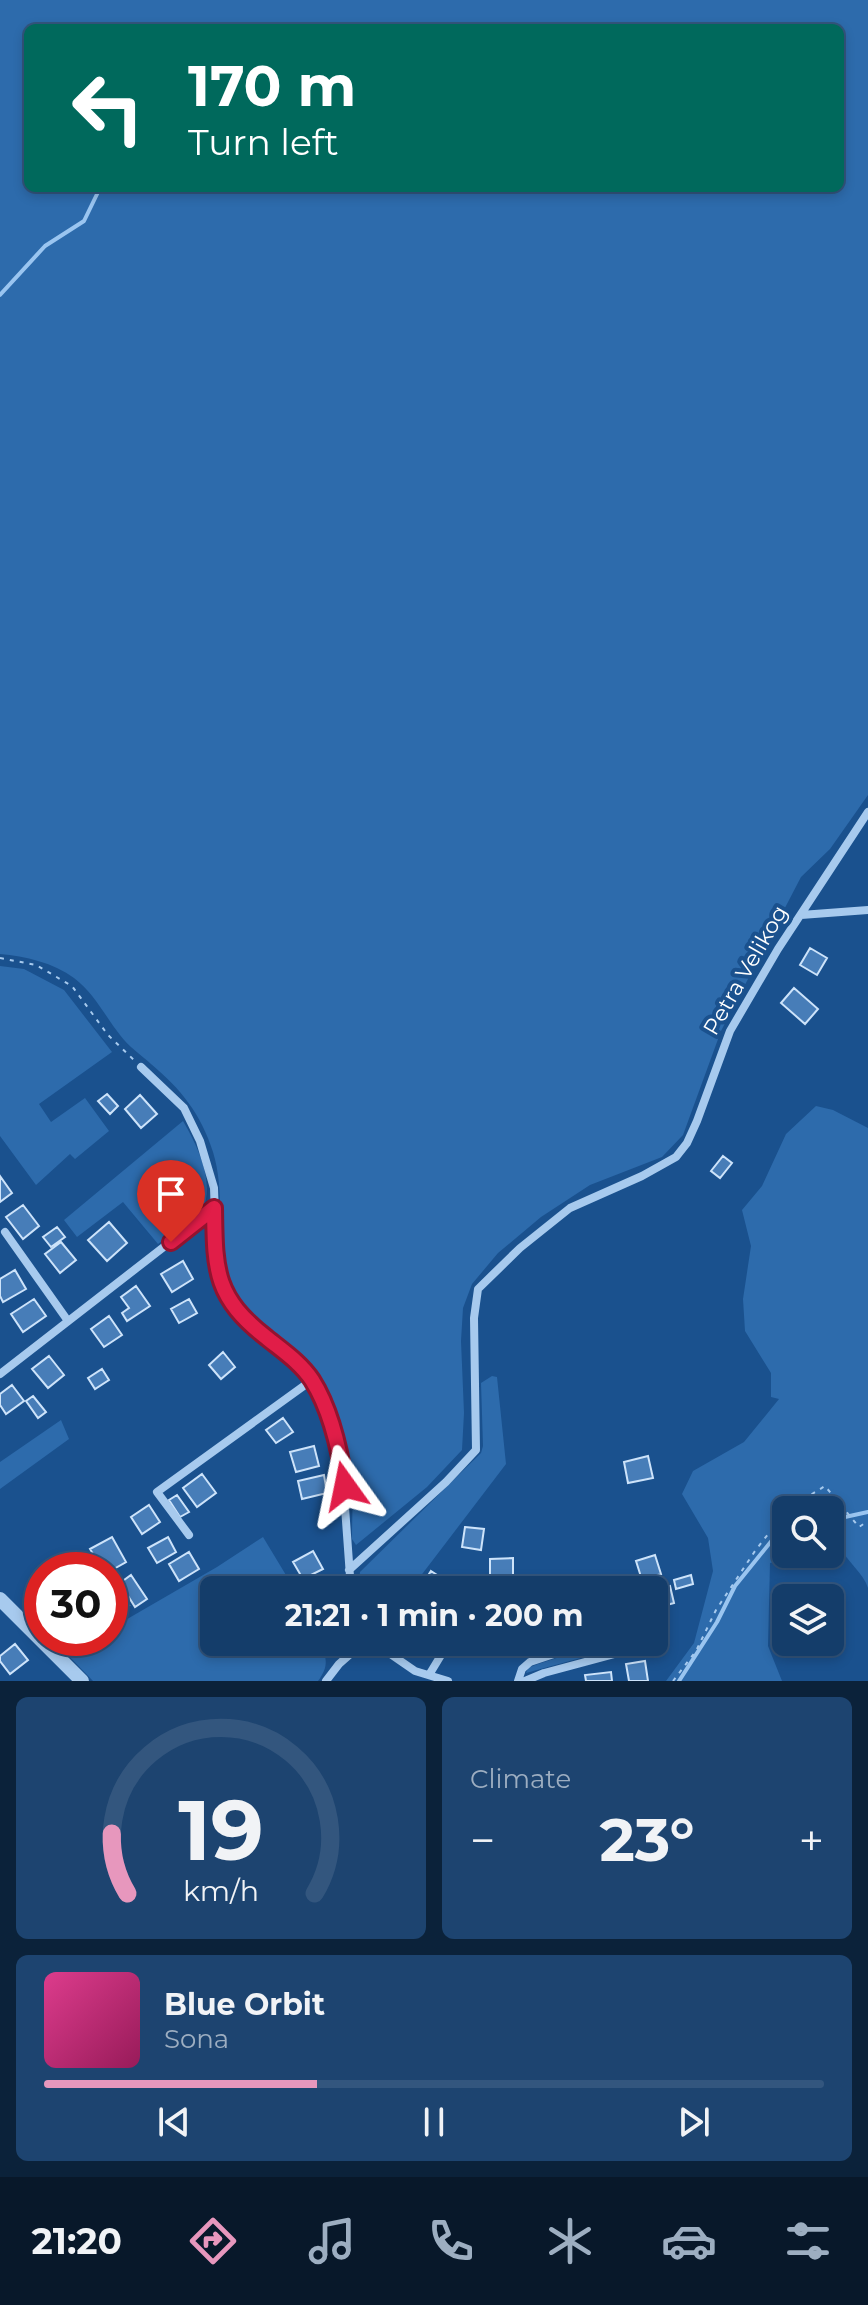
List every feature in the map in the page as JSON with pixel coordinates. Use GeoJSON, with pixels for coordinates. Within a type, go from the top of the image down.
{"type":"FeatureCollection","features":[{"type":"Feature","properties":{"kind":"street","name":"Petra Velikog"},"geometry":{"type":"LineString","coordinates":[[349,1570],[446,1482],[476,1450],[474,1318],[478,1289],[520,1248],[570,1208],[676,1157],[687,1143],[697,1121],[730,1031],[868,812]]}},
{"type":"Feature","properties":{"kind":"street"},"geometry":{"type":"LineString","coordinates":[[801,915],[868,910]]}},
{"type":"Feature","properties":{"kind":"street"},"geometry":{"type":"LineString","coordinates":[[141,1067],[174,1096],[193,1124],[207,1157],[214,1188],[217,1272],[230,1303],[254,1328],[290,1356],[312,1380],[323,1401],[342,1466],[350,1576]]}},
{"type":"Feature","properties":{"kind":"street"},"geometry":{"type":"LineString","coordinates":[[0,1374],[214,1208]]}},
{"type":"Feature","properties":{"kind":"street"},"geometry":{"type":"LineString","coordinates":[[5,1232],[68,1321]]}},
{"type":"Feature","properties":{"kind":"street"},"geometry":{"type":"LineString","coordinates":[[189,1535],[157,1492],[312,1380]]}},
{"type":"Feature","properties":{"kind":"street"},"geometry":{"type":"LineString","coordinates":[[0,1599],[82,1681]]}},
{"type":"Feature","properties":{"kind":"street"},"geometry":{"type":"LineString","coordinates":[[326,1681],[348,1656]]}},
{"type":"Feature","properties":{"kind":"street"},"geometry":{"type":"LineString","coordinates":[[393,1656],[415,1671],[448,1681]]}},
{"type":"Feature","properties":{"kind":"street"},"geometry":{"type":"LineString","coordinates":[[429,1675],[441,1656]]}},
{"type":"Feature","properties":{"kind":"street"},"geometry":{"type":"LineString","coordinates":[[518,1681],[522,1669],[530,1662],[548,1656]]}},
{"type":"Feature","properties":{"kind":"street"},"geometry":{"type":"LineString","coordinates":[[525,1681],[607,1656]]}},
{"type":"Feature","properties":{"kind":"path"},"geometry":{"type":"LineString","coordinates":[[0,958],[36,965],[72,986],[108,1035],[141,1067]]}},
{"type":"Feature","properties":{"kind":"path"},"geometry":{"type":"LineString","coordinates":[[809,1496],[825,1486],[833,1496]]}},
{"type":"Feature","properties":{"kind":"path"},"geometry":{"type":"LineString","coordinates":[[844,1510],[859,1527],[868,1521]]}},
{"type":"Feature","properties":{"kind":"path"},"geometry":{"type":"LineString","coordinates":[[673,1681],[696,1651],[716,1610],[772,1529]]}},
{"type":"Feature","properties":{"kind":"shaded area"},"geometry":{"type":"Polygon","coordinates":[[[0,0],[868,0],[868,795],[830,849],[801,877],[721,1031],[683,1135],[662,1157],[590,1185],[541,1217],[498,1253],[472,1284],[463,1308],[461,1341],[462,1450],[427,1487],[356,1545],[352,1539],[350,1460],[343,1431],[324,1389],[306,1364],[252,1316],[232,1289],[223,1256],[217,1169],[208,1138],[196,1114],[172,1083],[123,1039],[81,984],[58,968],[19,956],[0,954],[0,0]]]}},
{"type":"Feature","properties":{"kind":"shaded area"},"geometry":{"type":"Polygon","coordinates":[[[0,966],[24,969],[64,990],[112,1052],[39,1104],[51,1122],[85,1098],[109,1131],[75,1159],[70,1154],[36,1185],[0,1136],[0,966]]]}},
{"type":"Feature","properties":{"kind":"shaded area"},"geometry":{"type":"Polygon","coordinates":[[[816,1106],[833,1110],[868,1128],[868,1588],[844,1553],[844,1496],[772,1496],[768,1646],[782,1681],[666,1681],[694,1643],[713,1571],[708,1538],[682,1494],[693,1471],[744,1442],[779,1399],[771,1397],[771,1373],[745,1331],[743,1299],[751,1246],[742,1210],[762,1186],[786,1134],[816,1106]]]}},
{"type":"Feature","properties":{"kind":"shaded area"},"geometry":{"type":"Polygon","coordinates":[[[183,1121],[199,1152],[206,1175],[203,1209],[158,1244],[123,1202],[77,1237],[64,1220],[183,1121]]]}},
{"type":"Feature","properties":{"kind":"shaded area"},"geometry":{"type":"Polygon","coordinates":[[[492,1376],[497,1377],[506,1464],[421,1576],[360,1576],[360,1572],[481,1453],[481,1383],[492,1376]]]}},
{"type":"Feature","properties":{"kind":"shaded area"},"geometry":{"type":"Polygon","coordinates":[[[61,1420],[69,1439],[0,1489],[0,1462],[61,1420]]]}},
{"type":"Feature","properties":{"kind":"shaded area"},"geometry":{"type":"Polygon","coordinates":[[[263,1537],[287,1576],[201,1576],[263,1537]]]}},
{"type":"Feature","properties":{"kind":"shaded area"},"geometry":{"type":"Polygon","coordinates":[[[200,1577],[200,1656],[325,1656],[324,1671],[318,1681],[93,1681],[69,1656],[128,1656],[128,1619],[200,1577]]]}},
{"type":"Feature","properties":{"kind":"shaded area"},"geometry":{"type":"Polygon","coordinates":[[[563,1656],[588,1656],[526,1673],[528,1668],[563,1656]]]}},
{"type":"Feature","properties":{"kind":"building"},"geometry":{"type":"Polygon","coordinates":[[[810,948],[827,958],[817,975],[800,965],[810,948]]]}},
{"type":"Feature","properties":{"kind":"building"},"geometry":{"type":"Polygon","coordinates":[[[794,988],[818,1009],[805,1024],[781,1003],[794,988]]]}},
{"type":"Feature","properties":{"kind":"building"},"geometry":{"type":"Polygon","coordinates":[[[107,1094],[118,1106],[110,1114],[98,1101],[107,1094]]]}},
{"type":"Feature","properties":{"kind":"building"},"geometry":{"type":"Polygon","coordinates":[[[140,1095],[157,1114],[141,1128],[125,1109],[140,1095]]]}},
{"type":"Feature","properties":{"kind":"building"},"geometry":{"type":"Polygon","coordinates":[[[723,1156],[732,1163],[720,1178],[711,1171],[723,1156]]]}},
{"type":"Feature","properties":{"kind":"building"},"geometry":{"type":"Polygon","coordinates":[[[0,1176],[12,1193],[0,1202],[0,1176]]]}},
{"type":"Feature","properties":{"kind":"building"},"geometry":{"type":"Polygon","coordinates":[[[23,1205],[39,1226],[23,1239],[6,1217],[23,1205]]]}},
{"type":"Feature","properties":{"kind":"building"},"geometry":{"type":"Polygon","coordinates":[[[109,1222],[127,1243],[107,1261],[88,1240],[109,1222]]]}},
{"type":"Feature","properties":{"kind":"building"},"geometry":{"type":"Polygon","coordinates":[[[57,1227],[65,1237],[51,1247],[43,1237],[57,1227]]]}},
{"type":"Feature","properties":{"kind":"building"},"geometry":{"type":"Polygon","coordinates":[[[61,1242],[76,1260],[60,1273],[45,1254],[61,1242]]]}},
{"type":"Feature","properties":{"kind":"building"},"geometry":{"type":"Polygon","coordinates":[[[183,1261],[193,1279],[172,1292],[161,1274],[183,1261]]]}},
{"type":"Feature","properties":{"kind":"building"},"geometry":{"type":"Polygon","coordinates":[[[15,1270],[26,1289],[3,1302],[0,1279],[15,1270]]]}},
{"type":"Feature","properties":{"kind":"building"},"geometry":{"type":"Polygon","coordinates":[[[136,1286],[150,1306],[127,1321],[122,1313],[129,1308],[121,1297],[136,1286]]]}},
{"type":"Feature","properties":{"kind":"building"},"geometry":{"type":"Polygon","coordinates":[[[34,1299],[46,1316],[23,1332],[11,1314],[34,1299]]]}},
{"type":"Feature","properties":{"kind":"building"},"geometry":{"type":"Polygon","coordinates":[[[189,1299],[197,1313],[179,1323],[171,1309],[189,1299]]]}},
{"type":"Feature","properties":{"kind":"building"},"geometry":{"type":"Polygon","coordinates":[[[109,1316],[122,1335],[104,1347],[91,1329],[109,1316]]]}},
{"type":"Feature","properties":{"kind":"building"},"geometry":{"type":"Polygon","coordinates":[[[223,1352],[235,1367],[221,1379],[209,1365],[223,1352]]]}},
{"type":"Feature","properties":{"kind":"building"},"geometry":{"type":"Polygon","coordinates":[[[49,1356],[64,1375],[48,1388],[32,1369],[49,1356]]]}},
{"type":"Feature","properties":{"kind":"building"},"geometry":{"type":"Polygon","coordinates":[[[102,1369],[109,1380],[95,1389],[88,1378],[102,1369]]]}},
{"type":"Feature","properties":{"kind":"building"},"geometry":{"type":"Polygon","coordinates":[[[12,1385],[24,1401],[6,1414],[0,1405],[0,1394],[12,1385]]]}},
{"type":"Feature","properties":{"kind":"building"},"geometry":{"type":"Polygon","coordinates":[[[33,1396],[46,1412],[38,1418],[26,1401],[33,1396]]]}},
{"type":"Feature","properties":{"kind":"building"},"geometry":{"type":"Polygon","coordinates":[[[283,1418],[293,1432],[276,1443],[266,1430],[283,1418]]]}},
{"type":"Feature","properties":{"kind":"building"},"geometry":{"type":"Polygon","coordinates":[[[314,1446],[319,1466],[296,1472],[290,1452],[314,1446]]]}},
{"type":"Feature","properties":{"kind":"building"},"geometry":{"type":"Polygon","coordinates":[[[648,1456],[653,1478],[628,1483],[624,1462],[648,1456]]]}},
{"type":"Feature","properties":{"kind":"building"},"geometry":{"type":"Polygon","coordinates":[[[202,1474],[216,1493],[197,1507],[183,1488],[202,1474]]]}},
{"type":"Feature","properties":{"kind":"building"},"geometry":{"type":"Polygon","coordinates":[[[324,1475],[327,1493],[302,1499],[298,1481],[324,1475]]]}},
{"type":"Feature","properties":{"kind":"building"},"geometry":{"type":"Polygon","coordinates":[[[177,1495],[189,1512],[180,1517],[169,1500],[177,1495]]]}},
{"type":"Feature","properties":{"kind":"building"},"geometry":{"type":"Polygon","coordinates":[[[149,1505],[160,1522],[142,1534],[131,1517],[149,1505]]]}},
{"type":"Feature","properties":{"kind":"building"},"geometry":{"type":"Polygon","coordinates":[[[465,1527],[484,1529],[481,1550],[462,1547],[465,1527]]]}},
{"type":"Feature","properties":{"kind":"building"},"geometry":{"type":"Polygon","coordinates":[[[112,1537],[120,1552],[92,1552],[90,1549],[112,1537]]]}},
{"type":"Feature","properties":{"kind":"building"},"geometry":{"type":"Polygon","coordinates":[[[168,1537],[176,1552],[157,1563],[148,1548],[168,1537]]]}},
{"type":"Feature","properties":{"kind":"building"},"geometry":{"type":"Polygon","coordinates":[[[313,1551],[323,1569],[301,1576],[293,1562],[313,1551]]]}},
{"type":"Feature","properties":{"kind":"building"},"geometry":{"type":"Polygon","coordinates":[[[189,1552],[199,1569],[179,1581],[169,1564],[189,1552]]]}},
{"type":"Feature","properties":{"kind":"building"},"geometry":{"type":"Polygon","coordinates":[[[655,1555],[661,1574],[641,1576],[636,1561],[655,1555]]]}},
{"type":"Feature","properties":{"kind":"building"},"geometry":{"type":"Polygon","coordinates":[[[513,1558],[513,1576],[490,1576],[490,1559],[513,1558]]]}},
{"type":"Feature","properties":{"kind":"building"},"geometry":{"type":"Polygon","coordinates":[[[131,1575],[147,1599],[135,1607],[128,1596],[128,1577],[131,1575]]]}},
{"type":"Feature","properties":{"kind":"building"},"geometry":{"type":"Polygon","coordinates":[[[691,1575],[693,1584],[676,1589],[674,1580],[691,1575]]]}},
{"type":"Feature","properties":{"kind":"building"},"geometry":{"type":"Polygon","coordinates":[[[668,1587],[674,1603],[668,1605],[668,1587]]]}},
{"type":"Feature","properties":{"kind":"building"},"geometry":{"type":"Polygon","coordinates":[[[15,1644],[28,1660],[10,1674],[0,1661],[0,1656],[15,1644]]]}},
{"type":"Feature","properties":{"kind":"building"},"geometry":{"type":"Polygon","coordinates":[[[645,1661],[648,1681],[629,1681],[626,1664],[645,1661]]]}},
{"type":"Feature","properties":{"kind":"building"},"geometry":{"type":"Polygon","coordinates":[[[611,1672],[612,1681],[586,1681],[585,1675],[611,1672]]]}},
{"type":"Feature","properties":{"kind":"waterway"},"geometry":{"type":"LineString","coordinates":[[0,295],[45,246],[84,221],[98,192]]}},
{"type":"Feature","properties":{"kind":"waterway"},"geometry":{"type":"LineString","coordinates":[[844,1517],[868,1512]]}},
{"type":"Feature","properties":{"kind":"waterway"},"geometry":{"type":"LineString","coordinates":[[679,1681],[717,1622],[735,1586],[772,1540]]}},
{"type":"Feature","properties":{"kind":"route"},"geometry":{"type":"LineString","coordinates":[[171,1242],[214,1208],[217,1272],[223,1289],[230,1303],[254,1328],[290,1356],[312,1380],[323,1401],[345,1486]]}}]}
